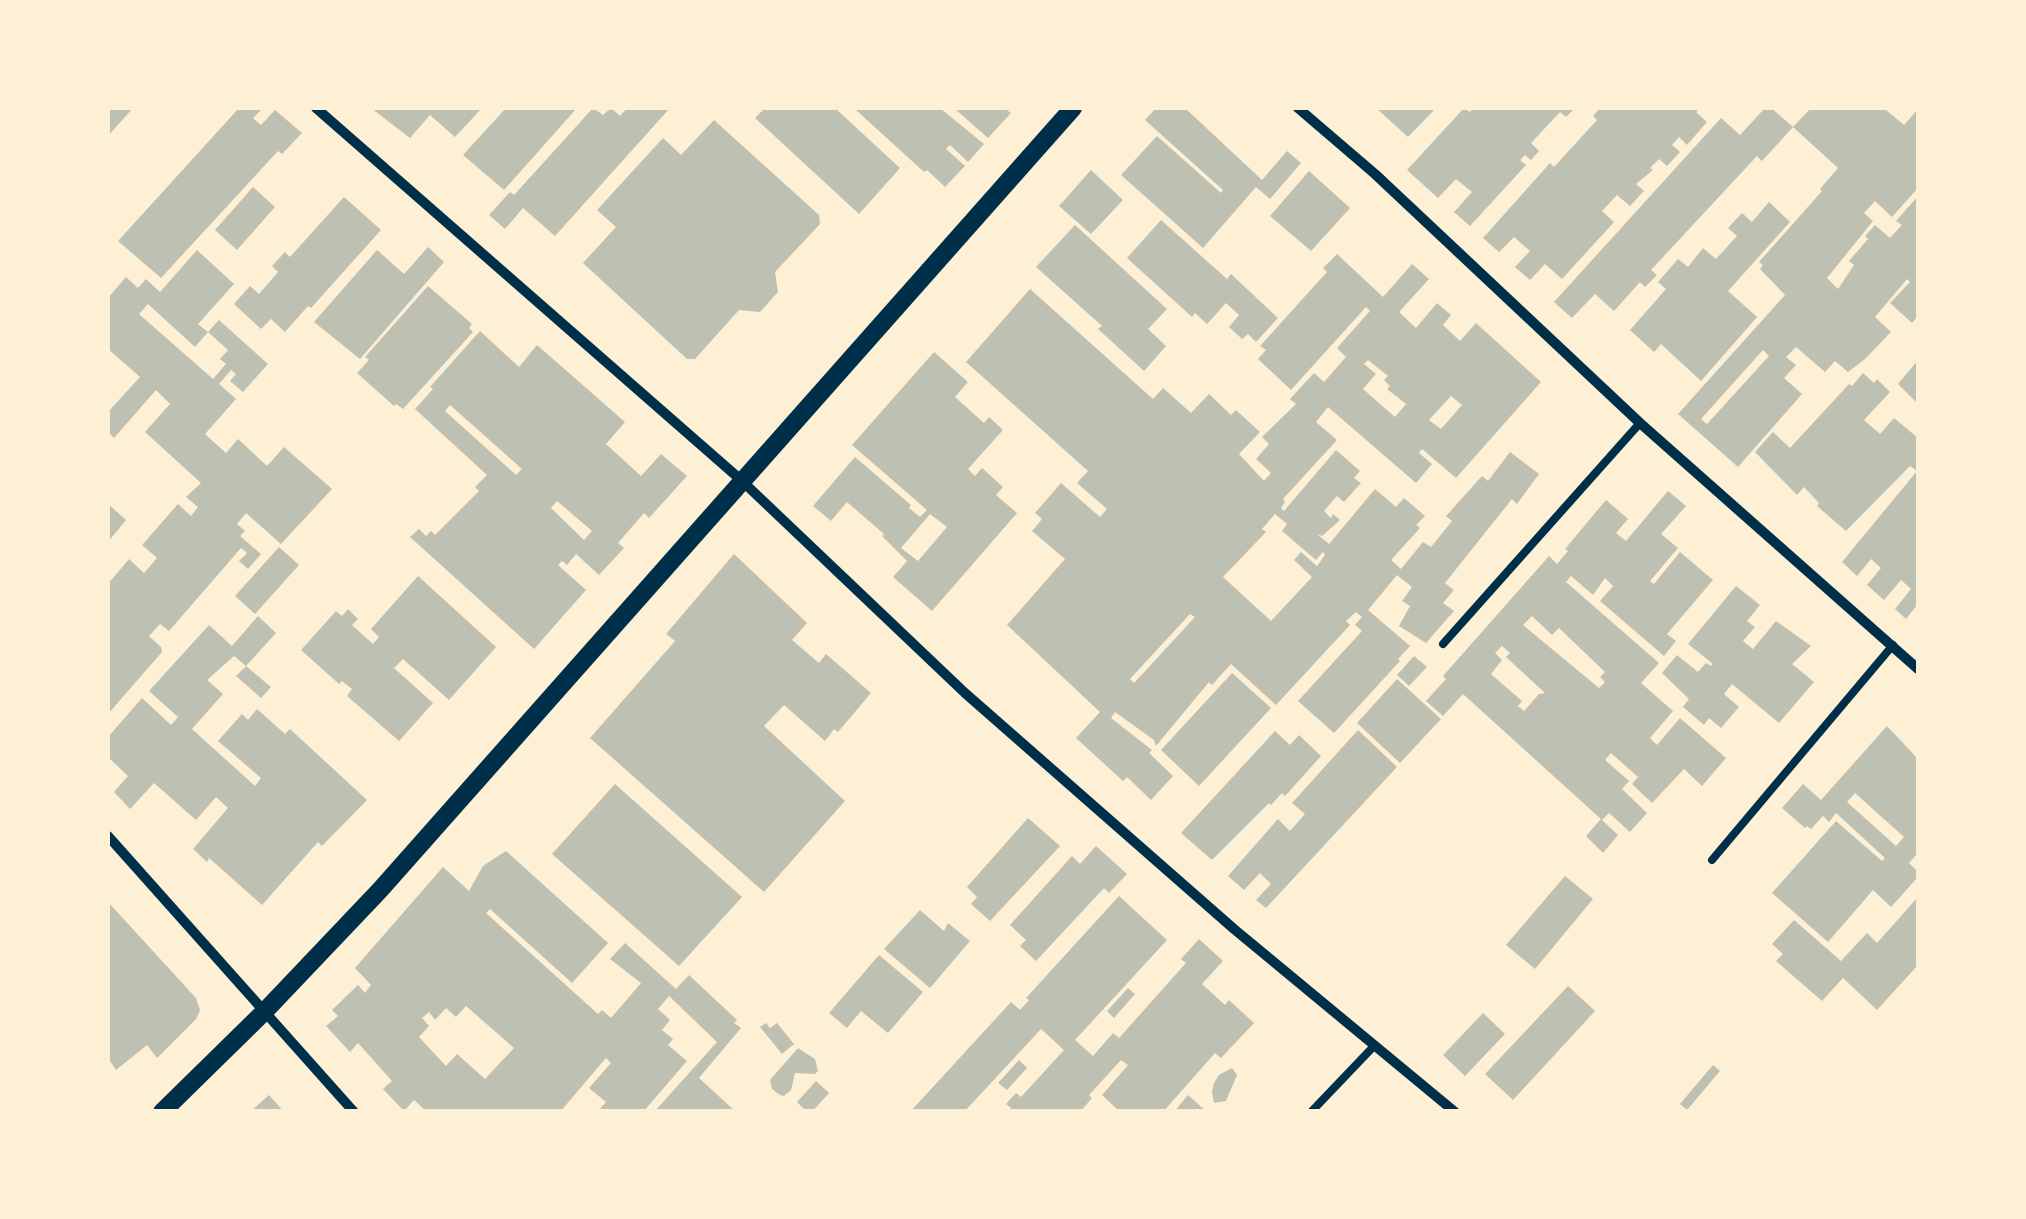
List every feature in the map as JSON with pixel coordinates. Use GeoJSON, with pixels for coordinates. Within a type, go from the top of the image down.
{"type":"FeatureCollection","features":[{"type":"Feature","properties":{"kind":"street"},"geometry":{"type":"LineString","coordinates":[[316,108],[741,480],[965,694],[1234,929],[1455,1112]]}},
{"type":"Feature","properties":{"kind":"street"},"geometry":{"type":"LineString","coordinates":[[162,1112],[380,890],[1072,108]]}},
{"type":"Feature","properties":{"kind":"street"},"geometry":{"type":"LineString","coordinates":[[1298,108],[1375,174],[1640,423],[1918,669]]}},
{"type":"Feature","properties":{"kind":"street"},"geometry":{"type":"LineString","coordinates":[[108,836],[354,1112]]}},
{"type":"Feature","properties":{"kind":"lane"},"geometry":{"type":"LineString","coordinates":[[1443,644],[1640,423]]}},
{"type":"Feature","properties":{"kind":"lane"},"geometry":{"type":"LineString","coordinates":[[1712,860],[1893,645]]}},
{"type":"Feature","properties":{"kind":"lane"},"geometry":{"type":"LineString","coordinates":[[1311,1112],[1374,1046]]}},
{"type":"Feature","properties":{"kind":"building"},"geometry":{"type":"Polygon","coordinates":[[[108,108],[133,108],[108,136],[108,108]]]}},
{"type":"Feature","properties":{"kind":"building"},"geometry":{"type":"Polygon","coordinates":[[[239,108],[263,108],[253,118],[261,125],[275,110],[302,133],[282,154],[278,151],[161,278],[118,241],[239,108]]]}},
{"type":"Feature","properties":{"kind":"building"},"geometry":{"type":"Polygon","coordinates":[[[371,108],[482,108],[455,137],[430,115],[410,138],[371,108]]]}},
{"type":"Feature","properties":{"kind":"building"},"geometry":{"type":"Polygon","coordinates":[[[506,108],[577,108],[504,190],[463,155],[506,108]]]}},
{"type":"Feature","properties":{"kind":"building"},"geometry":{"type":"Polygon","coordinates":[[[593,108],[603,115],[611,108],[620,116],[627,108],[670,108],[555,236],[523,208],[505,229],[489,215],[510,192],[514,195],[593,108]]]}},
{"type":"Feature","properties":{"kind":"building"},"geometry":{"type":"Polygon","coordinates":[[[765,108],[835,108],[900,168],[859,214],[755,118],[765,108]]]}},
{"type":"Feature","properties":{"kind":"building"},"geometry":{"type":"Polygon","coordinates":[[[940,108],[984,144],[968,162],[950,145],[946,149],[965,166],[945,187],[856,110],[940,108]]]}},
{"type":"Feature","properties":{"kind":"building"},"geometry":{"type":"Polygon","coordinates":[[[954,108],[1004,108],[1011,113],[988,138],[954,108]]]}},
{"type":"Feature","properties":{"kind":"building"},"geometry":{"type":"Polygon","coordinates":[[[1156,108],[1185,108],[1262,180],[1287,151],[1301,163],[1270,199],[1256,187],[1203,248],[1121,175],[1157,136],[1221,193],[1223,190],[1145,120],[1156,108]]]}},
{"type":"Feature","properties":{"kind":"building"},"geometry":{"type":"Polygon","coordinates":[[[1376,108],[1436,108],[1408,137],[1376,108]]]}},
{"type":"Feature","properties":{"kind":"building"},"geometry":{"type":"Polygon","coordinates":[[[1464,108],[1470,112],[1474,108],[1575,108],[1566,117],[1560,112],[1531,143],[1539,151],[1531,160],[1525,155],[1520,160],[1526,165],[1470,226],[1454,212],[1472,192],[1456,179],[1438,198],[1407,170],[1464,108]]]}},
{"type":"Feature","properties":{"kind":"building"},"geometry":{"type":"Polygon","coordinates":[[[1600,108],[1701,108],[1696,112],[1707,122],[1687,145],[1679,137],[1672,145],[1680,152],[1667,166],[1659,159],[1650,168],[1653,170],[1636,184],[1644,191],[1630,206],[1617,195],[1602,211],[1614,222],[1562,279],[1545,264],[1530,280],[1515,267],[1530,251],[1514,237],[1499,252],[1483,238],[1550,163],[1554,167],[1597,120],[1593,116],[1600,108]]]}},
{"type":"Feature","properties":{"kind":"building"},"geometry":{"type":"Polygon","coordinates":[[[1765,108],[1771,108],[1793,127],[1762,161],[1757,156],[1651,270],[1657,275],[1645,287],[1640,282],[1614,311],[1595,294],[1572,318],[1554,302],[1721,118],[1740,135],[1765,108]]]}},
{"type":"Feature","properties":{"kind":"building"},"geometry":{"type":"Polygon","coordinates":[[[1811,108],[1889,108],[1886,110],[1904,125],[1918,109],[1918,188],[1892,217],[1875,201],[1864,213],[1873,221],[1827,278],[1838,289],[1854,265],[1849,261],[1868,239],[1865,236],[1875,225],[1890,238],[1902,225],[1896,221],[1918,196],[1918,316],[1912,323],[1890,303],[1910,282],[1907,279],[1875,317],[1891,332],[1848,372],[1835,361],[1825,372],[1796,347],[1786,357],[1796,365],[1784,378],[1802,394],[1738,467],[1678,414],[1785,295],[1760,269],[1763,265],[1759,262],[1838,168],[1793,127],[1811,108]],[[1763,350],[1701,419],[1707,424],[1769,356],[1763,350]]]}},
{"type":"Feature","properties":{"kind":"building"},"geometry":{"type":"Polygon","coordinates":[[[714,120],[819,215],[820,224],[775,272],[778,292],[760,312],[739,310],[695,359],[687,359],[583,263],[616,227],[597,210],[663,138],[681,155],[714,120]]]}},
{"type":"Feature","properties":{"kind":"building"},"geometry":{"type":"Polygon","coordinates":[[[1091,170],[1123,200],[1091,234],[1059,206],[1091,170]]]}},
{"type":"Feature","properties":{"kind":"building"},"geometry":{"type":"Polygon","coordinates":[[[1309,171],[1350,208],[1311,251],[1270,216],[1309,171]]]}},
{"type":"Feature","properties":{"kind":"building"},"geometry":{"type":"Polygon","coordinates":[[[253,187],[275,207],[237,250],[215,230],[253,187]]]}},
{"type":"Feature","properties":{"kind":"building"},"geometry":{"type":"Polygon","coordinates":[[[344,197],[381,230],[285,332],[271,319],[261,329],[234,304],[250,286],[259,294],[278,272],[272,266],[285,252],[290,257],[344,197]]]}},
{"type":"Feature","properties":{"kind":"building"},"geometry":{"type":"Polygon","coordinates":[[[1769,202],[1790,222],[1728,291],[1757,317],[1701,381],[1661,344],[1654,352],[1630,330],[1666,289],[1658,282],[1678,259],[1688,267],[1703,248],[1716,259],[1737,236],[1728,228],[1742,213],[1752,222],[1769,202]]]}},
{"type":"Feature","properties":{"kind":"building"},"geometry":{"type":"Polygon","coordinates":[[[1161,220],[1227,279],[1231,274],[1278,318],[1256,342],[1248,334],[1242,339],[1229,327],[1239,315],[1226,303],[1207,324],[1195,313],[1192,317],[1127,258],[1161,220]]]}},
{"type":"Feature","properties":{"kind":"building"},"geometry":{"type":"Polygon","coordinates":[[[1075,225],[1167,309],[1148,329],[1166,346],[1144,371],[1098,329],[1102,326],[1036,267],[1075,225]]]}},
{"type":"Feature","properties":{"kind":"building"},"geometry":{"type":"Polygon","coordinates":[[[428,247],[444,262],[360,359],[314,322],[377,250],[404,274],[428,247]]]}},
{"type":"Feature","properties":{"kind":"building"},"geometry":{"type":"Polygon","coordinates":[[[197,250],[234,284],[198,324],[208,332],[219,320],[268,364],[243,392],[230,381],[236,374],[231,370],[219,384],[236,399],[205,434],[226,453],[238,439],[267,466],[284,447],[332,489],[281,544],[246,513],[237,524],[245,531],[240,536],[261,554],[248,569],[239,561],[247,553],[241,548],[169,631],[160,624],[149,636],[162,652],[108,714],[108,584],[129,559],[144,573],[157,558],[142,545],[178,504],[191,516],[198,507],[186,497],[201,483],[145,432],[170,404],[156,390],[114,438],[108,432],[108,412],[140,377],[108,349],[108,298],[126,277],[138,288],[146,279],[160,292],[197,250]],[[148,304],[139,314],[213,379],[226,364],[220,359],[228,350],[208,332],[195,347],[148,304]]]}},
{"type":"Feature","properties":{"kind":"building"},"geometry":{"type":"Polygon","coordinates":[[[1337,254],[1383,297],[1412,264],[1429,279],[1399,312],[1416,328],[1437,303],[1451,315],[1443,325],[1460,341],[1476,323],[1541,382],[1456,478],[1422,449],[1419,453],[1432,464],[1416,483],[1328,407],[1316,422],[1337,440],[1283,499],[1284,511],[1336,450],[1360,471],[1354,478],[1361,483],[1344,502],[1337,496],[1324,511],[1340,520],[1322,536],[1317,534],[1329,544],[1375,489],[1396,507],[1404,498],[1425,516],[1416,525],[1420,528],[1391,560],[1401,569],[1423,542],[1431,547],[1452,521],[1446,516],[1482,476],[1488,481],[1510,452],[1539,474],[1517,504],[1512,499],[1445,583],[1454,590],[1443,603],[1454,611],[1426,643],[1399,626],[1410,606],[1402,601],[1412,587],[1397,575],[1368,610],[1410,646],[1334,733],[1298,701],[1362,631],[1355,625],[1362,617],[1356,612],[1346,621],[1350,625],[1276,705],[1231,664],[1212,685],[1209,682],[1156,746],[1154,740],[1115,712],[1111,718],[1152,750],[1149,753],[1173,776],[1151,800],[1127,777],[1123,781],[1076,738],[1100,712],[1007,625],[1065,559],[1032,531],[1042,519],[1035,513],[1061,483],[1100,517],[1107,509],[1077,483],[1088,471],[966,362],[1030,289],[1153,399],[1163,388],[1191,413],[1209,394],[1231,415],[1236,410],[1260,432],[1239,454],[1264,481],[1271,473],[1256,459],[1269,444],[1262,437],[1296,404],[1290,399],[1314,373],[1324,382],[1346,357],[1337,348],[1370,311],[1366,307],[1291,390],[1258,359],[1266,350],[1260,346],[1327,272],[1323,268],[1337,254]],[[1368,360],[1364,364],[1376,374],[1363,389],[1395,417],[1406,404],[1387,389],[1390,386],[1384,380],[1388,376],[1368,360]],[[1451,396],[1429,420],[1441,429],[1462,405],[1451,396]],[[1275,514],[1262,529],[1266,532],[1223,577],[1271,621],[1312,577],[1294,560],[1301,552],[1317,566],[1325,555],[1323,552],[1316,560],[1282,531],[1287,524],[1275,514]],[[1190,614],[1130,679],[1134,683],[1195,617],[1190,614]]]}},
{"type":"Feature","properties":{"kind":"building"},"geometry":{"type":"Polygon","coordinates":[[[428,286],[472,324],[469,328],[473,332],[403,409],[394,406],[357,373],[369,360],[365,357],[428,286]]]}},
{"type":"Feature","properties":{"kind":"building"},"geometry":{"type":"Polygon","coordinates":[[[480,331],[519,367],[537,345],[625,422],[606,444],[641,476],[661,454],[687,476],[649,518],[644,513],[618,543],[624,548],[599,575],[576,554],[567,565],[562,561],[558,565],[586,590],[534,649],[410,537],[419,529],[426,536],[431,531],[435,535],[479,491],[475,487],[487,475],[415,409],[433,389],[430,387],[480,331]],[[450,405],[445,411],[516,475],[522,469],[450,405]],[[557,501],[551,508],[584,540],[592,531],[557,501]]]}},
{"type":"Feature","properties":{"kind":"building"},"geometry":{"type":"Polygon","coordinates":[[[934,352],[968,382],[955,397],[984,423],[989,417],[1003,430],[968,469],[975,476],[982,468],[1003,487],[996,495],[1017,513],[932,611],[893,577],[907,561],[884,534],[847,502],[831,521],[813,506],[855,457],[920,517],[927,510],[852,445],[934,352]],[[930,514],[901,548],[918,561],[947,527],[930,514]]]}},
{"type":"Feature","properties":{"kind":"building"},"geometry":{"type":"Polygon","coordinates":[[[1918,360],[1918,404],[1898,384],[1918,360]]]}},
{"type":"Feature","properties":{"kind":"building"},"geometry":{"type":"Polygon","coordinates":[[[1863,373],[1874,383],[1877,379],[1890,392],[1864,420],[1880,434],[1894,418],[1918,438],[1918,604],[1906,619],[1895,609],[1911,589],[1901,580],[1884,600],[1867,585],[1881,568],[1871,559],[1857,576],[1842,562],[1917,471],[1910,466],[1846,531],[1817,506],[1819,503],[1804,487],[1797,495],[1755,452],[1773,432],[1790,448],[1863,373]]]}},
{"type":"Feature","properties":{"kind":"building"},"geometry":{"type":"Polygon","coordinates":[[[1668,491],[1686,506],[1661,534],[1678,548],[1650,581],[1654,584],[1680,552],[1713,580],[1667,634],[1676,641],[1664,656],[1600,601],[1613,586],[1605,578],[1593,595],[1571,576],[1566,582],[1659,663],[1641,683],[1673,711],[1650,738],[1657,745],[1680,718],[1726,758],[1702,786],[1684,769],[1652,803],[1632,784],[1638,777],[1611,753],[1605,760],[1629,781],[1622,789],[1647,813],[1630,832],[1609,813],[1602,820],[1463,694],[1443,716],[1426,701],[1446,679],[1443,676],[1549,556],[1557,564],[1606,500],[1628,519],[1616,533],[1626,541],[1668,491]],[[1532,616],[1523,625],[1599,688],[1605,682],[1600,677],[1605,672],[1559,628],[1552,635],[1532,616]],[[1502,646],[1495,653],[1502,660],[1491,674],[1522,701],[1518,706],[1524,711],[1539,694],[1545,693],[1506,657],[1510,653],[1502,646]]]}},
{"type":"Feature","properties":{"kind":"building"},"geometry":{"type":"Polygon","coordinates":[[[108,504],[126,520],[108,542],[108,504]]]}},
{"type":"Feature","properties":{"kind":"building"},"geometry":{"type":"Polygon","coordinates":[[[279,547],[299,565],[255,614],[235,596],[279,547]]]}},
{"type":"Feature","properties":{"kind":"building"},"geometry":{"type":"Polygon","coordinates":[[[734,554],[807,623],[792,640],[819,663],[826,654],[871,693],[838,732],[834,729],[825,741],[784,705],[764,726],[845,801],[764,892],[590,738],[675,641],[666,634],[734,554]]]}},
{"type":"Feature","properties":{"kind":"building"},"geometry":{"type":"Polygon","coordinates":[[[418,576],[496,647],[449,700],[403,659],[394,668],[433,703],[399,741],[347,696],[352,689],[342,681],[339,684],[301,650],[336,611],[342,616],[348,609],[358,619],[352,625],[373,644],[379,637],[371,629],[418,576]]]}},
{"type":"Feature","properties":{"kind":"building"},"geometry":{"type":"Polygon","coordinates":[[[1736,586],[1760,605],[1747,621],[1755,627],[1743,641],[1753,649],[1776,621],[1811,646],[1792,664],[1814,682],[1779,723],[1732,684],[1724,694],[1739,707],[1721,728],[1709,718],[1704,725],[1683,707],[1689,699],[1662,673],[1677,655],[1698,672],[1706,663],[1713,664],[1688,644],[1736,586]]]}},
{"type":"Feature","properties":{"kind":"building"},"geometry":{"type":"Polygon","coordinates":[[[258,616],[276,633],[246,666],[234,656],[207,680],[223,694],[192,729],[255,786],[261,778],[218,741],[242,714],[248,720],[257,709],[285,734],[290,729],[367,800],[322,846],[318,842],[262,905],[209,858],[207,862],[193,849],[228,808],[216,797],[196,820],[154,783],[130,809],[114,792],[128,776],[108,757],[108,737],[142,698],[171,725],[178,717],[149,691],[209,625],[232,646],[258,616]]]}},
{"type":"Feature","properties":{"kind":"building"},"geometry":{"type":"Polygon","coordinates":[[[1414,656],[1427,667],[1409,686],[1397,675],[1414,656]]]}},
{"type":"Feature","properties":{"kind":"building"},"geometry":{"type":"Polygon","coordinates":[[[246,666],[271,687],[261,698],[236,676],[246,666]]]}},
{"type":"Feature","properties":{"kind":"building"},"geometry":{"type":"Polygon","coordinates":[[[1232,673],[1271,708],[1199,786],[1161,750],[1232,673]]]}},
{"type":"Feature","properties":{"kind":"building"},"geometry":{"type":"Polygon","coordinates":[[[1397,679],[1441,719],[1400,763],[1357,723],[1397,679]]]}},
{"type":"Feature","properties":{"kind":"building"},"geometry":{"type":"Polygon","coordinates":[[[1887,726],[1918,759],[1918,853],[1909,863],[1918,877],[1891,907],[1873,890],[1828,942],[1772,893],[1836,821],[1882,861],[1885,858],[1836,813],[1829,822],[1823,816],[1811,829],[1782,808],[1803,784],[1821,800],[1887,726]],[[1855,793],[1847,802],[1896,846],[1904,837],[1855,793]]]}},
{"type":"Feature","properties":{"kind":"building"},"geometry":{"type":"Polygon","coordinates":[[[1358,730],[1397,767],[1266,908],[1256,900],[1271,884],[1260,873],[1244,890],[1228,876],[1278,819],[1290,831],[1305,814],[1292,803],[1358,730]]]}},
{"type":"Feature","properties":{"kind":"building"},"geometry":{"type":"Polygon","coordinates":[[[1275,731],[1290,745],[1299,735],[1321,756],[1285,796],[1282,793],[1269,803],[1212,860],[1181,833],[1275,731]]]}},
{"type":"Feature","properties":{"kind":"building"},"geometry":{"type":"Polygon","coordinates":[[[615,784],[742,897],[679,966],[552,854],[615,784]]]}},
{"type":"Feature","properties":{"kind":"building"},"geometry":{"type":"Polygon","coordinates":[[[1028,818],[1060,846],[990,921],[971,904],[977,897],[967,887],[1028,818]]]}},
{"type":"Feature","properties":{"kind":"building"},"geometry":{"type":"Polygon","coordinates":[[[1601,819],[1618,835],[1603,853],[1586,836],[1601,819]]]}},
{"type":"Feature","properties":{"kind":"building"},"geometry":{"type":"Polygon","coordinates":[[[1096,846],[1127,874],[1109,893],[1104,888],[1036,961],[1020,946],[1026,940],[1010,925],[1072,856],[1080,864],[1096,846]]]}},
{"type":"Feature","properties":{"kind":"building"},"geometry":{"type":"Polygon","coordinates":[[[506,851],[608,943],[572,983],[490,909],[486,913],[598,1014],[602,1010],[611,1018],[641,983],[610,959],[625,943],[676,989],[689,975],[737,1020],[734,1023],[741,1028],[699,1078],[736,1112],[654,1112],[717,1042],[669,996],[658,1009],[670,1020],[662,1030],[673,1039],[668,1045],[687,1061],[643,1112],[597,1112],[606,1102],[589,1088],[611,1063],[606,1058],[560,1112],[427,1112],[414,1100],[404,1111],[383,1089],[392,1081],[358,1043],[350,1052],[326,1026],[338,1016],[332,1010],[358,985],[365,993],[371,985],[355,968],[443,867],[469,891],[483,866],[506,851]],[[466,1006],[456,1017],[446,1008],[435,1020],[429,1012],[422,1018],[429,1026],[419,1037],[446,1066],[457,1054],[485,1079],[514,1048],[466,1006]]]}},
{"type":"Feature","properties":{"kind":"building"},"geometry":{"type":"Polygon","coordinates":[[[1565,876],[1593,899],[1535,969],[1506,945],[1565,876]]]}},
{"type":"Feature","properties":{"kind":"building"},"geometry":{"type":"Polygon","coordinates":[[[1119,896],[1167,940],[1075,1040],[1093,1056],[1113,1033],[1119,1038],[1186,963],[1181,959],[1199,939],[1223,961],[1202,984],[1225,1005],[1229,1000],[1254,1023],[1221,1058],[1215,1053],[1163,1112],[1120,1112],[1102,1095],[1128,1065],[1121,1060],[1089,1095],[1092,1098],[1080,1112],[1007,1112],[1011,1108],[1006,1104],[1016,1093],[1021,1097],[1064,1050],[1041,1029],[964,1112],[910,1112],[1011,1002],[1020,1010],[1029,1000],[1026,998],[1119,896]]]}},
{"type":"Feature","properties":{"kind":"building"},"geometry":{"type":"Polygon","coordinates":[[[1918,897],[1918,965],[1877,1010],[1843,978],[1822,1001],[1776,961],[1783,954],[1772,944],[1794,920],[1841,961],[1867,933],[1877,943],[1918,897]]]}},
{"type":"Feature","properties":{"kind":"building"},"geometry":{"type":"Polygon","coordinates":[[[108,902],[196,998],[200,1010],[196,1019],[157,1058],[147,1045],[116,1070],[108,1058],[108,902]]]}},
{"type":"Feature","properties":{"kind":"building"},"geometry":{"type":"Polygon","coordinates":[[[920,910],[944,931],[948,923],[970,941],[930,988],[884,949],[920,910]]]}},
{"type":"Feature","properties":{"kind":"building"},"geometry":{"type":"Polygon","coordinates":[[[879,955],[923,992],[888,1033],[861,1011],[847,1028],[829,1013],[879,955]]]}},
{"type":"Feature","properties":{"kind":"building"},"geometry":{"type":"Polygon","coordinates":[[[1568,986],[1595,1011],[1513,1100],[1485,1074],[1568,986]]]}},
{"type":"Feature","properties":{"kind":"building"},"geometry":{"type":"Polygon","coordinates":[[[1128,988],[1135,994],[1114,1018],[1107,1011],[1128,988]]]}},
{"type":"Feature","properties":{"kind":"building"},"geometry":{"type":"Polygon","coordinates":[[[1483,1013],[1505,1034],[1465,1076],[1443,1055],[1483,1013]]]}},
{"type":"Feature","properties":{"kind":"building"},"geometry":{"type":"Polygon","coordinates":[[[766,1023],[770,1028],[777,1023],[794,1044],[782,1054],[760,1027],[766,1023]]]}},
{"type":"Feature","properties":{"kind":"building"},"geometry":{"type":"Polygon","coordinates":[[[798,1048],[815,1059],[818,1071],[795,1073],[791,1090],[780,1095],[772,1089],[770,1080],[798,1048]]]}},
{"type":"Feature","properties":{"kind":"building"},"geometry":{"type":"Polygon","coordinates":[[[1019,1060],[1027,1068],[1007,1090],[998,1083],[1019,1060]]]}},
{"type":"Feature","properties":{"kind":"building"},"geometry":{"type":"Polygon","coordinates":[[[1713,1065],[1720,1071],[1687,1110],[1680,1104],[1713,1065]]]}},
{"type":"Feature","properties":{"kind":"building"},"geometry":{"type":"Polygon","coordinates":[[[1232,1068],[1237,1075],[1226,1101],[1214,1103],[1214,1083],[1232,1068]]]}},
{"type":"Feature","properties":{"kind":"building"},"geometry":{"type":"Polygon","coordinates":[[[816,1081],[829,1093],[812,1112],[807,1112],[797,1102],[816,1081]]]}},
{"type":"Feature","properties":{"kind":"building"},"geometry":{"type":"Polygon","coordinates":[[[269,1095],[284,1112],[250,1112],[269,1095]]]}},
{"type":"Feature","properties":{"kind":"building"},"geometry":{"type":"Polygon","coordinates":[[[1188,1095],[1207,1112],[1174,1112],[1188,1095]]]}}]}
